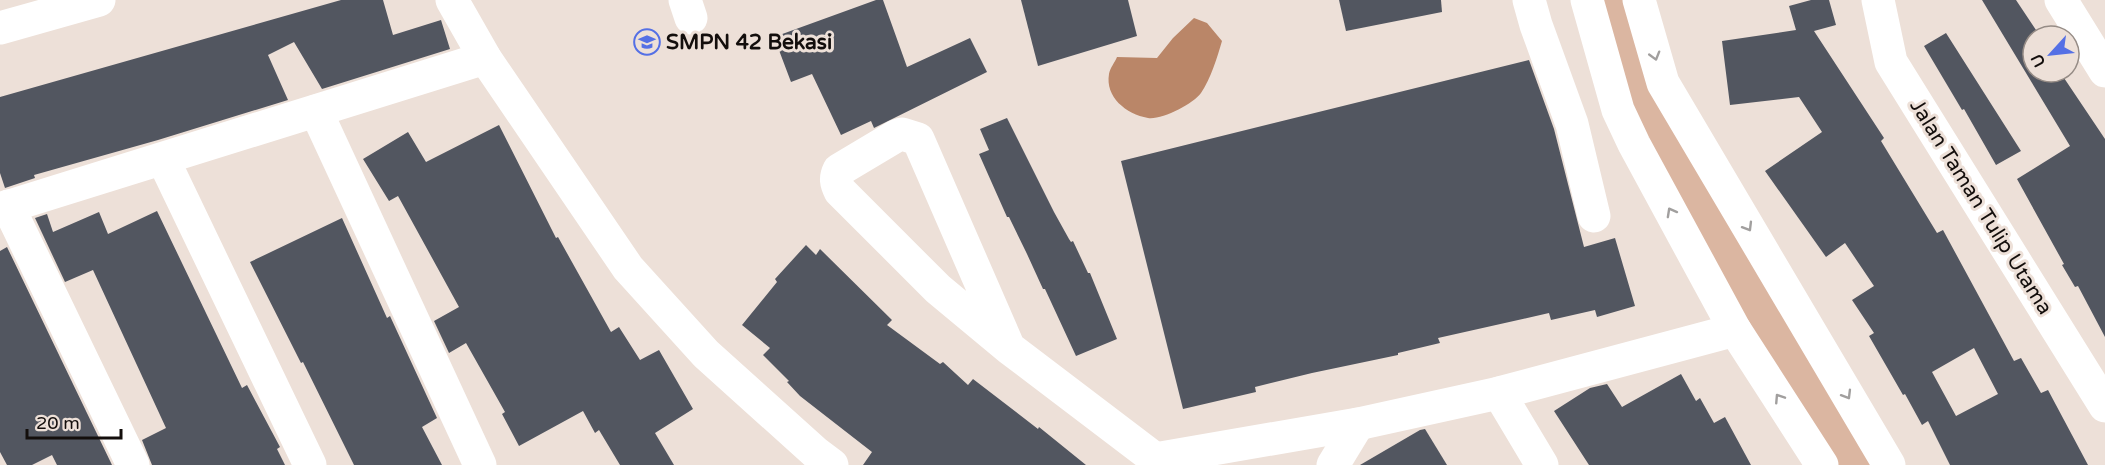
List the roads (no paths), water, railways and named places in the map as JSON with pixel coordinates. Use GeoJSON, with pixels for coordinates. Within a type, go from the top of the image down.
{"type":"FeatureCollection","features":[{"type":"Feature","properties":{"kind":"street"},"geometry":{"type":"LineString","coordinates":[[0,28],[99,0]]}},
{"type":"Feature","properties":{"kind":"street"},"geometry":{"type":"LineString","coordinates":[[452,0],[485,58],[628,268],[706,354],[818,461]]}},
{"type":"Feature","properties":{"kind":"street"},"geometry":{"type":"LineString","coordinates":[[1529,0],[1572,124],[1594,216]]}},
{"type":"Feature","properties":{"kind":"street"},"geometry":{"type":"LineString","coordinates":[[1587,0],[1618,110],[1634,144],[1735,330],[1822,465]]}},
{"type":"Feature","properties":{"kind":"street"},"geometry":{"type":"LineString","coordinates":[[1639,0],[1663,83],[1889,465]]}},
{"type":"Feature","properties":{"kind":"street","name":"Jalan Taman Tulip Utama"},"geometry":{"type":"LineString","coordinates":[[1878,0],[1891,62],[2105,406]]}},
{"type":"Feature","properties":{"kind":"street"},"geometry":{"type":"LineString","coordinates":[[2061,0],[2105,71]]}},
{"type":"Feature","properties":{"kind":"street"},"geometry":{"type":"LineString","coordinates":[[133,465],[4,207],[485,58]]}},
{"type":"Feature","properties":{"kind":"street"},"geometry":{"type":"LineString","coordinates":[[316,111],[480,465]]}},
{"type":"Feature","properties":{"kind":"street"},"geometry":{"type":"LineString","coordinates":[[1009,348],[918,139],[902,134],[896,136],[839,170],[836,184],[840,191],[938,289],[1009,348],[1159,462],[1358,424],[1499,393],[1735,330]]}},
{"type":"Feature","properties":{"kind":"street"},"geometry":{"type":"LineString","coordinates":[[164,159],[310,465]]}},
{"type":"Feature","properties":{"kind":"street"},"geometry":{"type":"LineString","coordinates":[[1499,393],[1542,465]]}},
{"type":"Feature","properties":{"kind":"street"},"geometry":{"type":"LineString","coordinates":[[1333,465],[1358,424]]}},
{"type":"Feature","properties":{"kind":"place","name":"SMPN 42 Bekasi"},"geometry":{"type":"Point","coordinates":[647,42]}}]}
